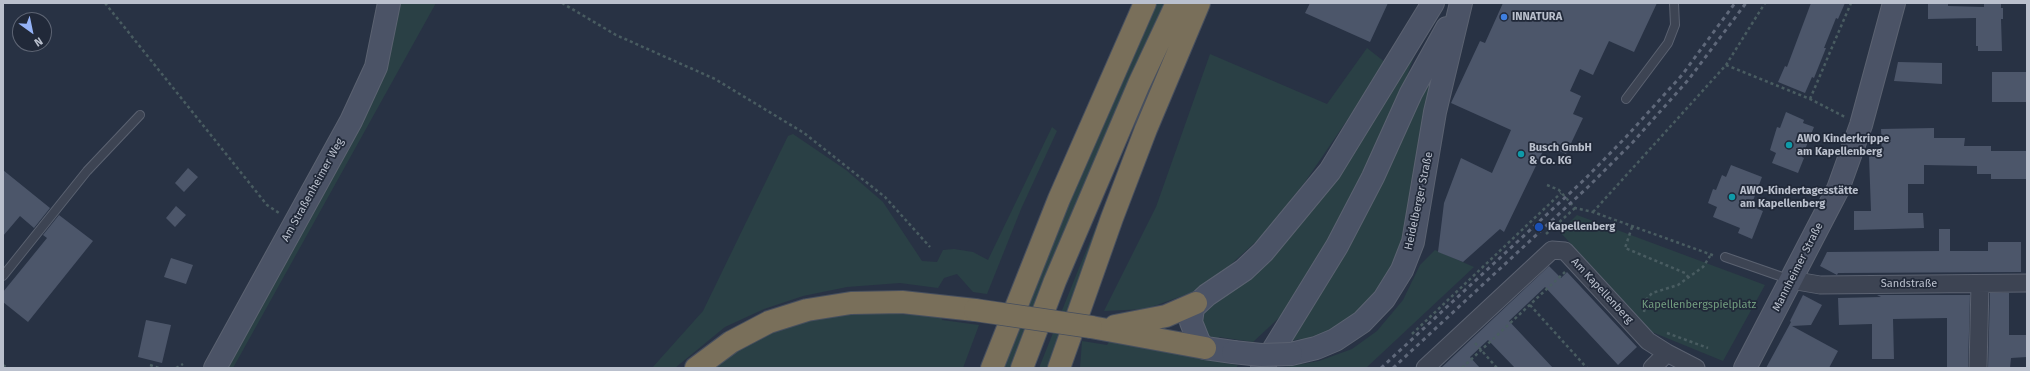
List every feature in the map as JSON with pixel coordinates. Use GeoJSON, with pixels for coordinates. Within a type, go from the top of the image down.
{"type":"FeatureCollection","features":[{"type":"Feature","properties":{"kind":"highway"},"geometry":{"type":"LineString","coordinates":[[992,368],[1059,199],[1145,3]]}},
{"type":"Feature","properties":{"kind":"highway"},"geometry":{"type":"LineString","coordinates":[[1022,368],[1055,281],[1139,84],[1177,3]]}},
{"type":"Feature","properties":{"kind":"highway"},"geometry":{"type":"LineString","coordinates":[[1071,368],[1090,325],[1146,129],[1199,3]]}},
{"type":"Feature","properties":{"kind":"highway"},"geometry":{"type":"LineString","coordinates":[[696,368],[730,342],[769,322],[807,310],[851,303],[902,302],[975,310],[1090,325],[1205,348]]}},
{"type":"Feature","properties":{"kind":"highway"},"geometry":{"type":"LineString","coordinates":[[1059,368],[1090,325],[1166,316],[1196,303]]}},
{"type":"Feature","properties":{"kind":"street","name":"Am Straßenheimer Weg"},"geometry":{"type":"LineString","coordinates":[[215,368],[351,120],[376,67],[389,3]]}},
{"type":"Feature","properties":{"kind":"street"},"geometry":{"type":"LineString","coordinates":[[1205,348],[1196,337],[1191,322],[1193,308],[1196,303],[1244,270],[1263,252],[1325,177],[1433,3]]}},
{"type":"Feature","properties":{"kind":"street"},"geometry":{"type":"LineString","coordinates":[[1411,93],[1424,43],[1438,3]]}},
{"type":"Feature","properties":{"kind":"street","name":"Mannheimer Straße"},"geometry":{"type":"LineString","coordinates":[[1881,49],[1886,3]]}},
{"type":"Feature","properties":{"kind":"street","name":"Mannheimer Straße"},"geometry":{"type":"LineString","coordinates":[[1745,368],[1838,189],[1861,125],[1894,3]]}},
{"type":"Feature","properties":{"kind":"street"},"geometry":{"type":"LineString","coordinates":[[1262,368],[1337,246],[1373,177],[1411,93],[1460,5]]}},
{"type":"Feature","properties":{"kind":"street","name":"Heidelberger Straße"},"geometry":{"type":"LineString","coordinates":[[1205,348],[1261,355],[1298,352],[1335,340],[1362,322],[1384,299],[1402,270],[1412,242],[1435,112],[1460,5]]}},
{"type":"Feature","properties":{"kind":"street","name":"Am Kapellenberg"},"geometry":{"type":"LineString","coordinates":[[1425,368],[1552,250],[1565,251],[1648,341],[1696,368]]}},
{"type":"Feature","properties":{"kind":"street","name":"Sandstraße"},"geometry":{"type":"LineString","coordinates":[[1791,280],[1820,285],[2027,283]]}},
{"type":"Feature","properties":{"kind":"street"},"geometry":{"type":"LineString","coordinates":[[1978,368],[1980,284]]}},
{"type":"Feature","properties":{"kind":"street"},"geometry":{"type":"LineString","coordinates":[[1257,368],[1287,329]]}},
{"type":"Feature","properties":{"kind":"street"},"geometry":{"type":"LineString","coordinates":[[1652,368],[1667,353]]}},
{"type":"Feature","properties":{"kind":"lane"},"geometry":{"type":"LineString","coordinates":[[1626,99],[1668,43],[1675,25],[1674,3]]}},
{"type":"Feature","properties":{"kind":"lane"},"geometry":{"type":"LineString","coordinates":[[3,276],[87,171],[140,115]]}},
{"type":"Feature","properties":{"kind":"lane"},"geometry":{"type":"LineString","coordinates":[[1725,257],[1791,280]]}},
{"type":"Feature","properties":{"kind":"path"},"geometry":{"type":"LineString","coordinates":[[105,3],[267,205],[294,224]]}},
{"type":"Feature","properties":{"kind":"path"},"geometry":{"type":"LineString","coordinates":[[562,3],[616,35],[716,79],[804,133],[885,197],[930,247]]}},
{"type":"Feature","properties":{"kind":"path"},"geometry":{"type":"LineString","coordinates":[[1593,212],[1726,65],[1765,3]]}},
{"type":"Feature","properties":{"kind":"path"},"geometry":{"type":"LineString","coordinates":[[1810,99],[1851,3]]}},
{"type":"Feature","properties":{"kind":"path"},"geometry":{"type":"LineString","coordinates":[[1726,65],[1810,99],[1861,125]]}},
{"type":"Feature","properties":{"kind":"path"},"geometry":{"type":"LineString","coordinates":[[1547,185],[1561,193],[1575,208],[1593,212],[1710,256],[1725,257]]}},
{"type":"Feature","properties":{"kind":"path"},"geometry":{"type":"LineString","coordinates":[[1412,334],[1561,193]]}},
{"type":"Feature","properties":{"kind":"path"},"geometry":{"type":"LineString","coordinates":[[1568,214],[1575,208]]}},
{"type":"Feature","properties":{"kind":"path"},"geometry":{"type":"LineString","coordinates":[[1632,227],[1625,248],[1685,272],[1688,277]]}},
{"type":"Feature","properties":{"kind":"path"},"geometry":{"type":"LineString","coordinates":[[1644,316],[1646,300],[1652,293],[1678,285],[1703,267],[1710,256]]}},
{"type":"Feature","properties":{"kind":"path"},"geometry":{"type":"LineString","coordinates":[[1462,368],[1530,306],[1575,262]]}},
{"type":"Feature","properties":{"kind":"path"},"geometry":{"type":"LineString","coordinates":[[1530,306],[1587,368]]}},
{"type":"Feature","properties":{"kind":"path"},"geometry":{"type":"LineString","coordinates":[[1464,332],[1497,368]]}},
{"type":"Feature","properties":{"kind":"path"},"geometry":{"type":"LineString","coordinates":[[1665,332],[1708,348]]}},
{"type":"Feature","properties":{"kind":"path"},"geometry":{"type":"LineString","coordinates":[[176,368],[183,364]]}},
{"type":"Feature","properties":{"kind":"path"},"geometry":{"type":"LineString","coordinates":[[3,365],[7,368]]}},
{"type":"Feature","properties":{"kind":"path"},"geometry":{"type":"LineString","coordinates":[[150,365],[159,368]]}},
{"type":"Feature","properties":{"kind":"green space"},"geometry":{"type":"Polygon","coordinates":[[[401,3],[436,3],[233,368],[222,368],[390,50],[401,3]]]}},
{"type":"Feature","properties":{"kind":"green space"},"geometry":{"type":"Polygon","coordinates":[[[1157,3],[1166,3],[1070,221],[1010,368],[1002,368],[1063,218],[1157,3]]]}},
{"type":"Feature","properties":{"kind":"green space"},"geometry":{"type":"Polygon","coordinates":[[[1424,30],[1400,94],[1370,160],[1330,237],[1282,315],[1253,342],[1219,337],[1218,342],[1207,340],[1201,313],[1225,293],[1424,30]]]}},
{"type":"Feature","properties":{"kind":"green space"},"geometry":{"type":"Polygon","coordinates":[[[1367,48],[1386,63],[1305,182],[1261,237],[1227,268],[1193,292],[1146,309],[1104,311],[1156,207],[1210,54],[1327,104],[1367,48]]]}},
{"type":"Feature","properties":{"kind":"green space"},"geometry":{"type":"Polygon","coordinates":[[[1440,50],[1405,241],[1381,294],[1342,327],[1299,343],[1300,339],[1291,341],[1440,50]]]}},
{"type":"Feature","properties":{"kind":"green space"},"geometry":{"type":"Polygon","coordinates":[[[1052,127],[1057,131],[1021,209],[987,294],[973,292],[957,274],[944,278],[938,288],[900,283],[847,287],[803,296],[764,309],[725,327],[675,368],[652,368],[703,311],[788,136],[793,134],[846,170],[883,202],[922,261],[937,262],[943,250],[954,249],[973,252],[988,260],[1052,127]]]}},
{"type":"Feature","properties":{"kind":"green space"},"geometry":{"type":"Polygon","coordinates":[[[1124,159],[1053,368],[1039,368],[1079,268],[1124,159]]]}},
{"type":"Feature","properties":{"kind":"green space","name":"Kapellenbergspielplatz"},"geometry":{"type":"Polygon","coordinates":[[[1577,215],[1765,285],[1723,361],[1652,332],[1560,232],[1577,215]]]}},
{"type":"Feature","properties":{"kind":"green space"},"geometry":{"type":"Polygon","coordinates":[[[1435,250],[1474,267],[1366,368],[1280,368],[1319,361],[1352,349],[1377,331],[1403,300],[1420,265],[1435,250]]]}},
{"type":"Feature","properties":{"kind":"green space"},"geometry":{"type":"Polygon","coordinates":[[[871,313],[941,316],[942,320],[979,325],[963,368],[710,368],[722,358],[785,327],[821,317],[871,313]]]}},
{"type":"Feature","properties":{"kind":"green space"},"geometry":{"type":"Polygon","coordinates":[[[1082,341],[1107,345],[1109,342],[1225,359],[1224,363],[1238,365],[1236,368],[1080,368],[1082,341]]]}},
{"type":"Feature","properties":{"kind":"building"},"geometry":{"type":"Polygon","coordinates":[[[1310,3],[1388,3],[1370,42],[1305,13],[1310,3]]]}},
{"type":"Feature","properties":{"kind":"building"},"geometry":{"type":"Polygon","coordinates":[[[1503,3],[1657,3],[1634,52],[1609,41],[1593,75],[1580,69],[1570,91],[1581,96],[1573,114],[1583,118],[1566,154],[1546,145],[1504,232],[1500,229],[1463,262],[1438,252],[1444,203],[1461,158],[1492,173],[1511,130],[1451,103],[1480,41],[1485,43],[1503,3]]]}},
{"type":"Feature","properties":{"kind":"building"},"geometry":{"type":"Polygon","coordinates":[[[1811,3],[1845,3],[1838,19],[1836,18],[1814,78],[1812,77],[1805,93],[1778,82],[1785,66],[1787,67],[1811,3]]]}},
{"type":"Feature","properties":{"kind":"building"},"geometry":{"type":"Polygon","coordinates":[[[1928,3],[1948,3],[1948,6],[1984,7],[1984,3],[2001,3],[2001,8],[2003,8],[2003,19],[2001,19],[2002,51],[1978,51],[1978,46],[1976,46],[1976,18],[1928,19],[1928,3]]]}},
{"type":"Feature","properties":{"kind":"building"},"geometry":{"type":"Polygon","coordinates":[[[1898,62],[1942,63],[1942,84],[1894,81],[1898,62]]]}},
{"type":"Feature","properties":{"kind":"building"},"geometry":{"type":"Polygon","coordinates":[[[1992,72],[2027,72],[2027,102],[1992,102],[1992,72]]]}},
{"type":"Feature","properties":{"kind":"building","name":"AWO Kinderkrippe am Kapellenberg"},"geometry":{"type":"Polygon","coordinates":[[[1786,112],[1804,120],[1803,123],[1814,127],[1802,157],[1804,158],[1798,173],[1772,163],[1776,153],[1770,150],[1777,127],[1780,128],[1786,112]]]}},
{"type":"Feature","properties":{"kind":"building"},"geometry":{"type":"Polygon","coordinates":[[[1934,128],[1934,138],[1965,138],[1964,146],[1991,146],[1991,151],[2027,151],[2027,179],[1991,179],[1991,174],[1977,174],[1977,166],[1924,165],[1924,184],[1908,184],[1908,213],[1923,213],[1924,228],[1854,230],[1854,211],[1871,211],[1869,156],[1882,156],[1881,129],[1934,128]]]}},
{"type":"Feature","properties":{"kind":"building","name":"AWO-Kindertagesstätte am Kapellenberg"},"geometry":{"type":"Polygon","coordinates":[[[1731,165],[1762,177],[1751,206],[1763,211],[1752,239],[1738,233],[1740,228],[1713,217],[1717,207],[1708,203],[1713,189],[1716,190],[1722,175],[1726,177],[1731,165]]]}},
{"type":"Feature","properties":{"kind":"building"},"geometry":{"type":"Polygon","coordinates":[[[188,168],[198,177],[184,192],[175,183],[188,168]]]}},
{"type":"Feature","properties":{"kind":"building"},"geometry":{"type":"Polygon","coordinates":[[[3,170],[50,208],[34,228],[20,216],[3,236],[3,170]]]}},
{"type":"Feature","properties":{"kind":"building"},"geometry":{"type":"Polygon","coordinates":[[[176,206],[186,215],[175,227],[166,218],[176,206]]]}},
{"type":"Feature","properties":{"kind":"building"},"geometry":{"type":"Polygon","coordinates":[[[59,215],[93,241],[28,322],[3,302],[3,292],[47,238],[43,235],[59,215]]]}},
{"type":"Feature","properties":{"kind":"building"},"geometry":{"type":"Polygon","coordinates":[[[1939,229],[1950,229],[1950,251],[1988,251],[1988,242],[2021,242],[2021,272],[1838,273],[1837,275],[1820,266],[1827,252],[1939,251],[1939,229]]]}},
{"type":"Feature","properties":{"kind":"building"},"geometry":{"type":"Polygon","coordinates":[[[171,258],[193,265],[186,284],[164,277],[171,258]]]}},
{"type":"Feature","properties":{"kind":"building"},"geometry":{"type":"Polygon","coordinates":[[[1549,266],[1561,278],[1567,272],[1637,347],[1618,365],[1545,287],[1509,321],[1553,368],[1515,368],[1488,340],[1470,357],[1480,368],[1441,368],[1549,266]]]}},
{"type":"Feature","properties":{"kind":"building"},"geometry":{"type":"Polygon","coordinates":[[[1990,293],[2009,293],[2009,335],[2027,335],[2027,357],[2011,358],[2010,368],[1988,368],[1990,293]]]}},
{"type":"Feature","properties":{"kind":"building"},"geometry":{"type":"Polygon","coordinates":[[[1803,295],[1822,305],[1811,325],[1792,326],[1838,351],[1829,368],[1766,368],[1791,322],[1790,321],[1803,295]]]}},
{"type":"Feature","properties":{"kind":"building"},"geometry":{"type":"Polygon","coordinates":[[[1877,295],[1970,295],[1968,368],[1947,368],[1947,318],[1893,319],[1894,359],[1872,359],[1872,324],[1839,325],[1838,298],[1881,297],[1877,295]]]}},
{"type":"Feature","properties":{"kind":"building"},"geometry":{"type":"Polygon","coordinates":[[[146,320],[171,325],[162,363],[138,357],[146,320]]]}},
{"type":"Feature","properties":{"kind":"railway"},"geometry":{"type":"LineString","coordinates":[[1381,368],[1584,180],[1626,137],[1682,75],[1735,3]]}},
{"type":"Feature","properties":{"kind":"railway"},"geometry":{"type":"LineString","coordinates":[[1393,368],[1589,186],[1633,142],[1689,79],[1746,3]]}},
{"type":"Feature","properties":{"kind":"place","name":"INNATURA"},"geometry":{"type":"Point","coordinates":[1504,17]}},
{"type":"Feature","properties":{"kind":"place","name":"AWO Kinderkrippe am Kapellenberg"},"geometry":{"type":"Point","coordinates":[1789,145]}},
{"type":"Feature","properties":{"kind":"place","name":"Busch GmbH & Co. KG"},"geometry":{"type":"Point","coordinates":[1521,154]}},
{"type":"Feature","properties":{"kind":"place","name":"AWO-Kindertagesstätte am Kapellenberg"},"geometry":{"type":"Point","coordinates":[1732,197]}},
{"type":"Feature","properties":{"kind":"place","name":"Kapellenberg"},"geometry":{"type":"Point","coordinates":[1539,227]}}]}
